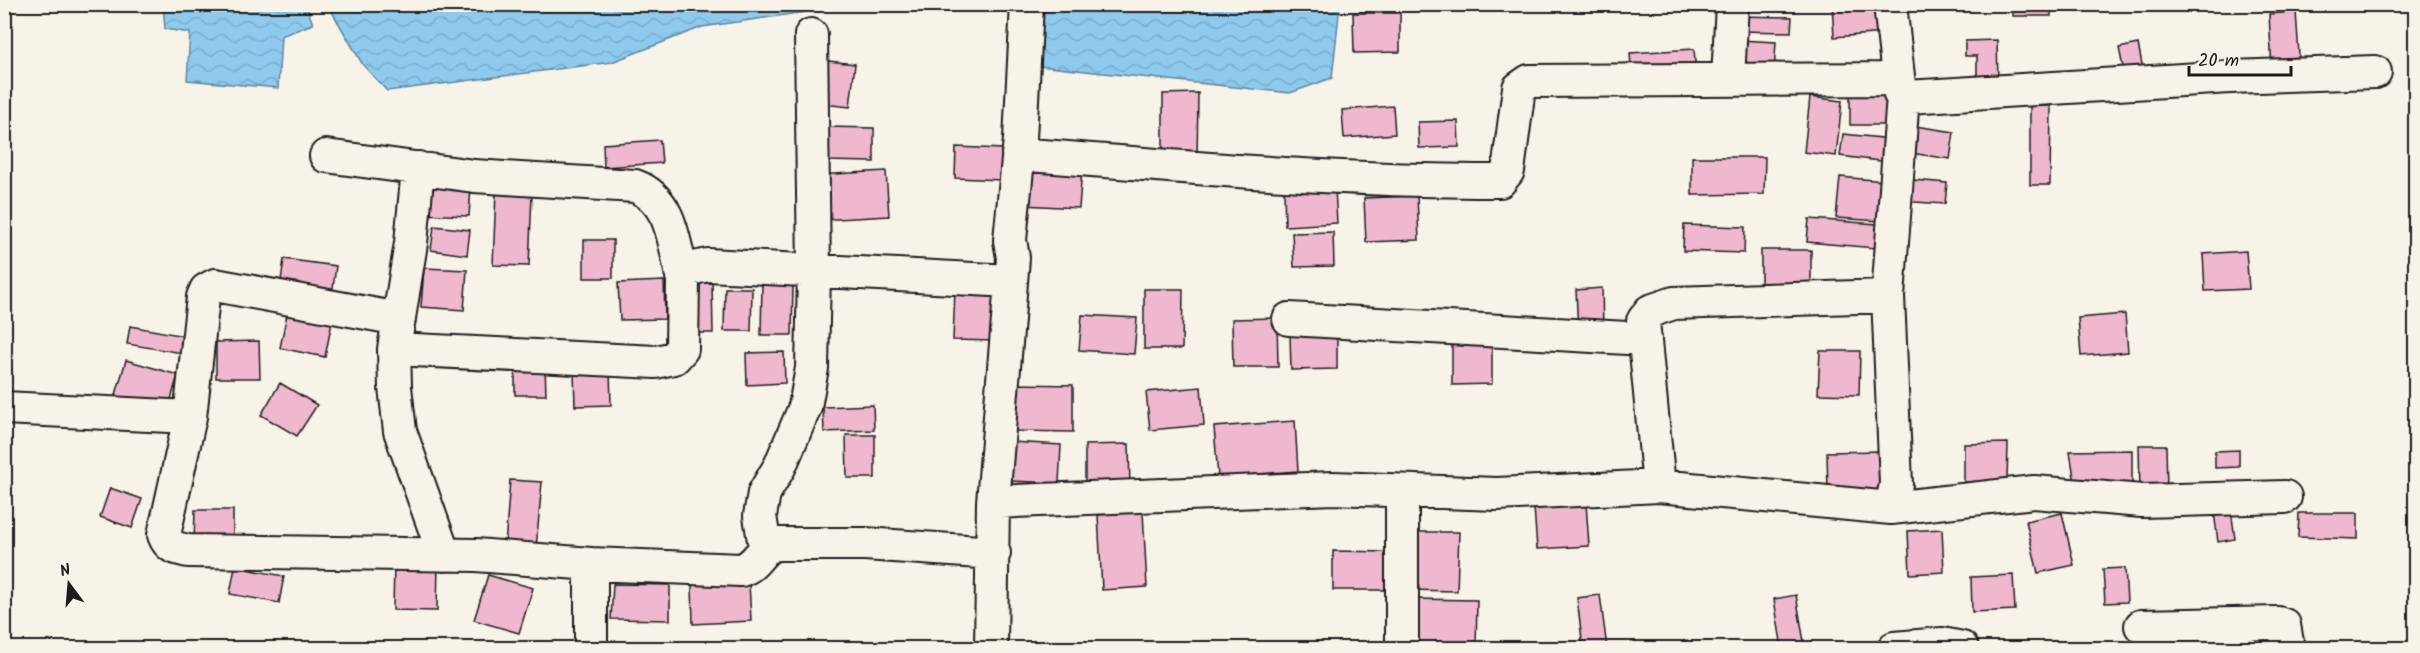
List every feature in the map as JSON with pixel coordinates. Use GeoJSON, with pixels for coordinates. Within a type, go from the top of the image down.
{"type":"FeatureCollection","features":[{"type":"Feature","properties":{"kind":"street"},"geometry":{"type":"LineString","coordinates":[[991,648],[993,502],[1013,258],[1010,240],[1018,154],[1027,4]]}},
{"type":"Feature","properties":{"kind":"street"},"geometry":{"type":"LineString","coordinates":[[1728,79],[1732,4]]}},
{"type":"Feature","properties":{"kind":"street"},"geometry":{"type":"LineString","coordinates":[[1890,4],[1900,88],[1888,296],[1896,484],[1891,508]]}},
{"type":"Feature","properties":{"kind":"street"},"geometry":{"type":"LineString","coordinates":[[765,548],[760,516],[764,493],[780,466],[805,407],[812,369],[814,272],[811,34]]}},
{"type":"Feature","properties":{"kind":"street"},"geometry":{"type":"LineString","coordinates":[[1018,154],[1372,179],[1500,180],[1508,171],[1519,88],[1524,83],[1534,81],[1728,79],[1900,88],[2375,72]]}},
{"type":"Feature","properties":{"kind":"street"},"geometry":{"type":"LineString","coordinates":[[326,156],[474,176],[635,186],[650,192],[661,205],[669,221],[682,280],[682,349],[674,358],[656,362],[396,334],[215,285],[207,290],[203,297],[190,417],[164,535],[172,548],[188,552],[444,555],[729,571],[750,567],[765,548],[779,544],[865,544],[994,553]]}},
{"type":"Feature","properties":{"kind":"street"},"geometry":{"type":"LineString","coordinates":[[418,168],[411,243],[396,334],[395,387],[400,431],[444,555]]}},
{"type":"Feature","properties":{"kind":"street"},"geometry":{"type":"LineString","coordinates":[[682,280],[689,269],[708,265],[1011,281]]}},
{"type":"Feature","properties":{"kind":"street"},"geometry":{"type":"LineString","coordinates":[[1659,486],[1643,321],[1646,316],[1662,306],[1674,303],[1888,296]]}},
{"type":"Feature","properties":{"kind":"street"},"geometry":{"type":"LineString","coordinates":[[1288,319],[1645,339]]}},
{"type":"Feature","properties":{"kind":"street"},"geometry":{"type":"LineString","coordinates":[[4,408],[190,417]]}},
{"type":"Feature","properties":{"kind":"street"},"geometry":{"type":"LineString","coordinates":[[993,502],[1333,488],[1497,494],[1659,486],[1891,508],[2034,492],[2142,501],[2285,497]]}},
{"type":"Feature","properties":{"kind":"street"},"geometry":{"type":"LineString","coordinates":[[1402,491],[1402,648]]}},
{"type":"Feature","properties":{"kind":"street"},"geometry":{"type":"LineString","coordinates":[[591,564],[591,648]]}},
{"type":"Feature","properties":{"kind":"street"},"geometry":{"type":"LineString","coordinates":[[2141,626],[2278,623],[2284,625],[2288,648]]}},
{"type":"Feature","properties":{"kind":"street"},"geometry":{"type":"LineString","coordinates":[[1894,648],[1942,644],[1962,648]]}},
{"type":"Feature","properties":{"kind":"water"},"geometry":{"type":"Polygon","coordinates":[[[163,5],[306,5],[313,24],[281,36],[278,88],[187,80],[190,33],[165,29],[163,5]]]}},
{"type":"Feature","properties":{"kind":"water"},"geometry":{"type":"Polygon","coordinates":[[[328,5],[809,5],[806,12],[702,27],[612,62],[387,91],[363,65],[328,5]]]}},
{"type":"Feature","properties":{"kind":"water"},"geometry":{"type":"Polygon","coordinates":[[[1034,5],[1340,5],[1332,78],[1290,93],[1039,66],[1034,5]]]}},
{"type":"Feature","properties":{"kind":"water"},"geometry":{"type":"Polygon","coordinates":[[[2416,183],[2415,599],[2413,598],[2411,185],[2416,183]]]}},
{"type":"Feature","properties":{"kind":"building"},"geometry":{"type":"Polygon","coordinates":[[[1832,4],[1884,4],[1886,33],[1834,37],[1832,4]]]}},
{"type":"Feature","properties":{"kind":"building"},"geometry":{"type":"Polygon","coordinates":[[[2013,4],[2051,4],[2051,16],[2013,16],[2013,4]]]}},
{"type":"Feature","properties":{"kind":"building"},"geometry":{"type":"Polygon","coordinates":[[[2092,4],[2118,4],[2118,8],[2092,8],[2092,4]]]}},
{"type":"Feature","properties":{"kind":"building"},"geometry":{"type":"Polygon","coordinates":[[[2296,12],[2300,69],[2272,70],[2269,14],[2296,12]]]}},
{"type":"Feature","properties":{"kind":"building"},"geometry":{"type":"Polygon","coordinates":[[[1353,13],[1400,13],[1400,52],[1354,53],[1353,13]]]}},
{"type":"Feature","properties":{"kind":"building"},"geometry":{"type":"Polygon","coordinates":[[[1738,16],[1792,17],[1791,32],[1738,31],[1738,16]]]}},
{"type":"Feature","properties":{"kind":"building"},"geometry":{"type":"Polygon","coordinates":[[[1738,40],[1776,42],[1774,72],[1736,70],[1738,40]]]}},
{"type":"Feature","properties":{"kind":"building"},"geometry":{"type":"Polygon","coordinates":[[[1997,40],[1998,83],[1977,83],[1977,56],[1965,56],[1965,41],[1997,40]]]}},
{"type":"Feature","properties":{"kind":"building"},"geometry":{"type":"Polygon","coordinates":[[[2138,44],[2145,79],[2126,82],[2119,48],[2138,44]]]}},
{"type":"Feature","properties":{"kind":"building"},"geometry":{"type":"Polygon","coordinates":[[[1694,49],[1696,74],[1632,78],[1630,53],[1694,49]]]}},
{"type":"Feature","properties":{"kind":"building"},"geometry":{"type":"Polygon","coordinates":[[[828,61],[855,64],[850,107],[823,104],[828,61]]]}},
{"type":"Feature","properties":{"kind":"building"},"geometry":{"type":"Polygon","coordinates":[[[1850,90],[1888,90],[1887,125],[1850,125],[1850,90]]]}},
{"type":"Feature","properties":{"kind":"building"},"geometry":{"type":"Polygon","coordinates":[[[1198,93],[1197,161],[1163,161],[1163,94],[1198,93]]]}},
{"type":"Feature","properties":{"kind":"building"},"geometry":{"type":"Polygon","coordinates":[[[1810,97],[1842,101],[1836,156],[1804,152],[1810,97]]]}},
{"type":"Feature","properties":{"kind":"building"},"geometry":{"type":"Polygon","coordinates":[[[1393,106],[1395,134],[1344,138],[1342,110],[1393,106]]]}},
{"type":"Feature","properties":{"kind":"building"},"geometry":{"type":"Polygon","coordinates":[[[2030,106],[2051,106],[2050,185],[2030,185],[2030,106]]]}},
{"type":"Feature","properties":{"kind":"building"},"geometry":{"type":"Polygon","coordinates":[[[1458,121],[1459,147],[1419,148],[1418,122],[1458,121]]]}},
{"type":"Feature","properties":{"kind":"building"},"geometry":{"type":"Polygon","coordinates":[[[1908,125],[1954,132],[1950,159],[1904,152],[1908,125]]]}},
{"type":"Feature","properties":{"kind":"building"},"geometry":{"type":"Polygon","coordinates":[[[826,127],[874,128],[874,162],[825,161],[826,127]]]}},
{"type":"Feature","properties":{"kind":"building"},"geometry":{"type":"Polygon","coordinates":[[[1843,134],[1891,139],[1888,162],[1840,156],[1843,134]]]}},
{"type":"Feature","properties":{"kind":"building"},"geometry":{"type":"Polygon","coordinates":[[[660,140],[662,163],[604,167],[603,144],[660,140]]]}},
{"type":"Feature","properties":{"kind":"building"},"geometry":{"type":"Polygon","coordinates":[[[956,147],[1003,149],[1002,180],[955,178],[956,147]]]}},
{"type":"Feature","properties":{"kind":"building"},"geometry":{"type":"Polygon","coordinates":[[[1692,157],[1765,157],[1764,194],[1692,195],[1692,157]]]}},
{"type":"Feature","properties":{"kind":"building"},"geometry":{"type":"Polygon","coordinates":[[[1025,166],[1082,169],[1079,208],[1023,205],[1025,166]]]}},
{"type":"Feature","properties":{"kind":"building"},"geometry":{"type":"Polygon","coordinates":[[[886,171],[889,216],[819,220],[817,175],[886,171]]]}},
{"type":"Feature","properties":{"kind":"building"},"geometry":{"type":"Polygon","coordinates":[[[1840,177],[1884,181],[1880,221],[1836,218],[1840,177]]]}},
{"type":"Feature","properties":{"kind":"building"},"geometry":{"type":"Polygon","coordinates":[[[1901,179],[1947,183],[1945,204],[1900,201],[1901,179]]]}},
{"type":"Feature","properties":{"kind":"building"},"geometry":{"type":"Polygon","coordinates":[[[425,182],[471,186],[469,216],[423,214],[425,182]]]}},
{"type":"Feature","properties":{"kind":"building"},"geometry":{"type":"Polygon","coordinates":[[[1335,188],[1337,223],[1285,226],[1284,191],[1335,188]]]}},
{"type":"Feature","properties":{"kind":"building"},"geometry":{"type":"Polygon","coordinates":[[[496,192],[532,194],[529,266],[493,265],[496,192]]]}},
{"type":"Feature","properties":{"kind":"building"},"geometry":{"type":"Polygon","coordinates":[[[1417,196],[1419,240],[1366,242],[1364,198],[1417,196]]]}},
{"type":"Feature","properties":{"kind":"building"},"geometry":{"type":"Polygon","coordinates":[[[1809,219],[1877,224],[1875,248],[1807,242],[1809,219]]]}},
{"type":"Feature","properties":{"kind":"building"},"geometry":{"type":"Polygon","coordinates":[[[1684,225],[1745,227],[1744,253],[1683,251],[1684,225]]]}},
{"type":"Feature","properties":{"kind":"building"},"geometry":{"type":"Polygon","coordinates":[[[434,226],[470,230],[467,255],[431,250],[434,226]]]}},
{"type":"Feature","properties":{"kind":"building"},"geometry":{"type":"Polygon","coordinates":[[[1333,232],[1334,266],[1294,267],[1292,233],[1333,232]]]}},
{"type":"Feature","properties":{"kind":"building"},"geometry":{"type":"Polygon","coordinates":[[[584,240],[613,240],[613,278],[584,278],[584,240]]]}},
{"type":"Feature","properties":{"kind":"building"},"geometry":{"type":"Polygon","coordinates":[[[1761,250],[1811,250],[1811,292],[1761,293],[1761,250]]]}},
{"type":"Feature","properties":{"kind":"building"},"geometry":{"type":"Polygon","coordinates":[[[2246,251],[2249,289],[2205,291],[2203,254],[2246,251]]]}},
{"type":"Feature","properties":{"kind":"building"},"geometry":{"type":"Polygon","coordinates":[[[284,259],[336,266],[332,296],[280,288],[284,259]]]}},
{"type":"Feature","properties":{"kind":"building"},"geometry":{"type":"Polygon","coordinates":[[[424,268],[467,270],[464,310],[421,307],[424,268]]]}},
{"type":"Feature","properties":{"kind":"building"},"geometry":{"type":"Polygon","coordinates":[[[664,281],[665,319],[620,320],[618,283],[664,281]]]}},
{"type":"Feature","properties":{"kind":"building"},"geometry":{"type":"Polygon","coordinates":[[[712,283],[713,333],[686,333],[685,284],[712,283]]]}},
{"type":"Feature","properties":{"kind":"building"},"geometry":{"type":"Polygon","coordinates":[[[762,284],[793,285],[792,335],[761,335],[762,284]]]}},
{"type":"Feature","properties":{"kind":"building"},"geometry":{"type":"Polygon","coordinates":[[[725,288],[752,288],[751,331],[724,331],[725,288]]]}},
{"type":"Feature","properties":{"kind":"building"},"geometry":{"type":"Polygon","coordinates":[[[1602,288],[1603,329],[1578,330],[1576,290],[1602,288]]]}},
{"type":"Feature","properties":{"kind":"building"},"geometry":{"type":"Polygon","coordinates":[[[955,289],[998,289],[996,341],[953,340],[955,289]]]}},
{"type":"Feature","properties":{"kind":"building"},"geometry":{"type":"Polygon","coordinates":[[[1144,289],[1183,289],[1182,349],[1144,349],[1144,289]]]}},
{"type":"Feature","properties":{"kind":"building"},"geometry":{"type":"Polygon","coordinates":[[[287,314],[332,322],[325,357],[280,348],[287,314]]]}},
{"type":"Feature","properties":{"kind":"building"},"geometry":{"type":"Polygon","coordinates":[[[2125,314],[2128,352],[2081,356],[2078,318],[2125,314]]]}},
{"type":"Feature","properties":{"kind":"building"},"geometry":{"type":"Polygon","coordinates":[[[1082,315],[1137,318],[1134,354],[1079,350],[1082,315]]]}},
{"type":"Feature","properties":{"kind":"building"},"geometry":{"type":"Polygon","coordinates":[[[1277,318],[1278,367],[1233,367],[1232,319],[1277,318]]]}},
{"type":"Feature","properties":{"kind":"building"},"geometry":{"type":"Polygon","coordinates":[[[130,326],[190,337],[188,354],[127,344],[130,326]]]}},
{"type":"Feature","properties":{"kind":"building"},"geometry":{"type":"Polygon","coordinates":[[[1290,334],[1337,334],[1337,369],[1291,370],[1290,334]]]}},
{"type":"Feature","properties":{"kind":"building"},"geometry":{"type":"Polygon","coordinates":[[[259,341],[260,378],[216,378],[216,342],[259,341]]]}},
{"type":"Feature","properties":{"kind":"building"},"geometry":{"type":"Polygon","coordinates":[[[1452,345],[1492,345],[1492,384],[1452,385],[1452,345]]]}},
{"type":"Feature","properties":{"kind":"building"},"geometry":{"type":"Polygon","coordinates":[[[1820,351],[1860,351],[1859,395],[1818,394],[1820,351]]]}},
{"type":"Feature","properties":{"kind":"building"},"geometry":{"type":"Polygon","coordinates":[[[784,352],[785,383],[747,385],[746,353],[784,352]]]}},
{"type":"Feature","properties":{"kind":"building"},"geometry":{"type":"Polygon","coordinates":[[[126,360],[178,375],[167,413],[115,398],[126,360]]]}},
{"type":"Feature","properties":{"kind":"building"},"geometry":{"type":"Polygon","coordinates":[[[545,365],[546,395],[515,395],[515,366],[545,365]]]}},
{"type":"Feature","properties":{"kind":"building"},"geometry":{"type":"Polygon","coordinates":[[[610,370],[611,405],[575,406],[574,371],[610,370]]]}},
{"type":"Feature","properties":{"kind":"building"},"geometry":{"type":"Polygon","coordinates":[[[280,383],[317,405],[297,436],[261,415],[280,383]]]}},
{"type":"Feature","properties":{"kind":"building"},"geometry":{"type":"Polygon","coordinates":[[[1015,384],[1073,385],[1073,432],[1015,431],[1015,384]]]}},
{"type":"Feature","properties":{"kind":"building"},"geometry":{"type":"Polygon","coordinates":[[[1201,387],[1204,425],[1150,430],[1146,392],[1201,387]]]}},
{"type":"Feature","properties":{"kind":"building"},"geometry":{"type":"Polygon","coordinates":[[[873,405],[874,430],[824,432],[823,407],[873,405]]]}},
{"type":"Feature","properties":{"kind":"building"},"geometry":{"type":"Polygon","coordinates":[[[1295,421],[1298,471],[1218,477],[1214,427],[1295,421]]]}},
{"type":"Feature","properties":{"kind":"building"},"geometry":{"type":"Polygon","coordinates":[[[846,435],[875,435],[875,478],[847,478],[846,435]]]}},
{"type":"Feature","properties":{"kind":"building"},"geometry":{"type":"Polygon","coordinates":[[[1011,442],[1061,445],[1059,483],[1009,481],[1011,442]]]}},
{"type":"Feature","properties":{"kind":"building"},"geometry":{"type":"Polygon","coordinates":[[[2008,443],[2007,481],[1964,482],[1964,444],[2008,443]]]}},
{"type":"Feature","properties":{"kind":"building"},"geometry":{"type":"Polygon","coordinates":[[[1129,444],[1130,491],[1085,492],[1085,445],[1129,444]]]}},
{"type":"Feature","properties":{"kind":"building"},"geometry":{"type":"Polygon","coordinates":[[[2139,445],[2166,445],[2167,493],[2140,493],[2139,445]]]}},
{"type":"Feature","properties":{"kind":"building"},"geometry":{"type":"Polygon","coordinates":[[[2132,450],[2132,495],[2075,484],[2070,451],[2132,450]]]}},
{"type":"Feature","properties":{"kind":"building"},"geometry":{"type":"Polygon","coordinates":[[[2239,450],[2239,467],[2215,468],[2215,451],[2239,450]]]}},
{"type":"Feature","properties":{"kind":"building"},"geometry":{"type":"Polygon","coordinates":[[[1881,451],[1881,491],[1828,492],[1827,452],[1881,451]]]}},
{"type":"Feature","properties":{"kind":"building"},"geometry":{"type":"Polygon","coordinates":[[[510,480],[542,482],[536,548],[505,546],[510,480]]]}},
{"type":"Feature","properties":{"kind":"building"},"geometry":{"type":"Polygon","coordinates":[[[110,488],[142,499],[132,528],[100,517],[110,488]]]}},
{"type":"Feature","properties":{"kind":"building"},"geometry":{"type":"Polygon","coordinates":[[[1586,503],[1589,546],[1537,549],[1534,507],[1586,503]]]}},
{"type":"Feature","properties":{"kind":"building"},"geometry":{"type":"Polygon","coordinates":[[[195,510],[233,510],[233,543],[194,543],[195,510]]]}},
{"type":"Feature","properties":{"kind":"building"},"geometry":{"type":"Polygon","coordinates":[[[2231,510],[2235,539],[2218,542],[2214,512],[2231,510]]]}},
{"type":"Feature","properties":{"kind":"building"},"geometry":{"type":"Polygon","coordinates":[[[1143,512],[1147,587],[1102,590],[1098,515],[1143,512]]]}},
{"type":"Feature","properties":{"kind":"building"},"geometry":{"type":"Polygon","coordinates":[[[2062,513],[2074,565],[2038,573],[2026,521],[2062,513]]]}},
{"type":"Feature","properties":{"kind":"building"},"geometry":{"type":"Polygon","coordinates":[[[2299,513],[2358,513],[2358,539],[2298,537],[2299,513]]]}},
{"type":"Feature","properties":{"kind":"building"},"geometry":{"type":"Polygon","coordinates":[[[1942,529],[1944,572],[1910,574],[1908,531],[1942,529]]]}},
{"type":"Feature","properties":{"kind":"building"},"geometry":{"type":"Polygon","coordinates":[[[1408,532],[1459,532],[1457,591],[1407,590],[1408,532]]]}},
{"type":"Feature","properties":{"kind":"building"},"geometry":{"type":"Polygon","coordinates":[[[1333,551],[1391,552],[1391,590],[1333,590],[1333,551]]]}},
{"type":"Feature","properties":{"kind":"building"},"geometry":{"type":"Polygon","coordinates":[[[394,563],[438,563],[437,611],[393,610],[394,563]]]}},
{"type":"Feature","properties":{"kind":"building"},"geometry":{"type":"Polygon","coordinates":[[[235,567],[284,576],[279,603],[230,594],[235,567]]]}},
{"type":"Feature","properties":{"kind":"building"},"geometry":{"type":"Polygon","coordinates":[[[2125,568],[2127,602],[2105,603],[2103,569],[2125,568]]]}},
{"type":"Feature","properties":{"kind":"building"},"geometry":{"type":"Polygon","coordinates":[[[488,575],[533,588],[519,633],[474,620],[488,575]]]}},
{"type":"Feature","properties":{"kind":"building"},"geometry":{"type":"Polygon","coordinates":[[[2013,575],[2015,610],[1972,612],[1971,577],[2013,575]]]}},
{"type":"Feature","properties":{"kind":"building"},"geometry":{"type":"Polygon","coordinates":[[[749,582],[751,621],[693,624],[692,584],[749,582]]]}},
{"type":"Feature","properties":{"kind":"building"},"geometry":{"type":"Polygon","coordinates":[[[613,584],[670,585],[670,620],[611,619],[613,584]]]}},
{"type":"Feature","properties":{"kind":"building"},"geometry":{"type":"Polygon","coordinates":[[[1600,595],[1607,648],[1583,648],[1577,598],[1600,595]]]}},
{"type":"Feature","properties":{"kind":"building"},"geometry":{"type":"Polygon","coordinates":[[[1796,595],[1805,648],[1782,648],[1774,599],[1796,595]]]}},
{"type":"Feature","properties":{"kind":"building"},"geometry":{"type":"Polygon","coordinates":[[[1408,599],[1477,600],[1476,648],[1407,648],[1408,599]]]}},
{"type":"Feature","properties":{"kind":"building"},"geometry":{"type":"Polygon","coordinates":[[[1379,645],[1379,648],[1331,648],[1379,645]]]}}]}
